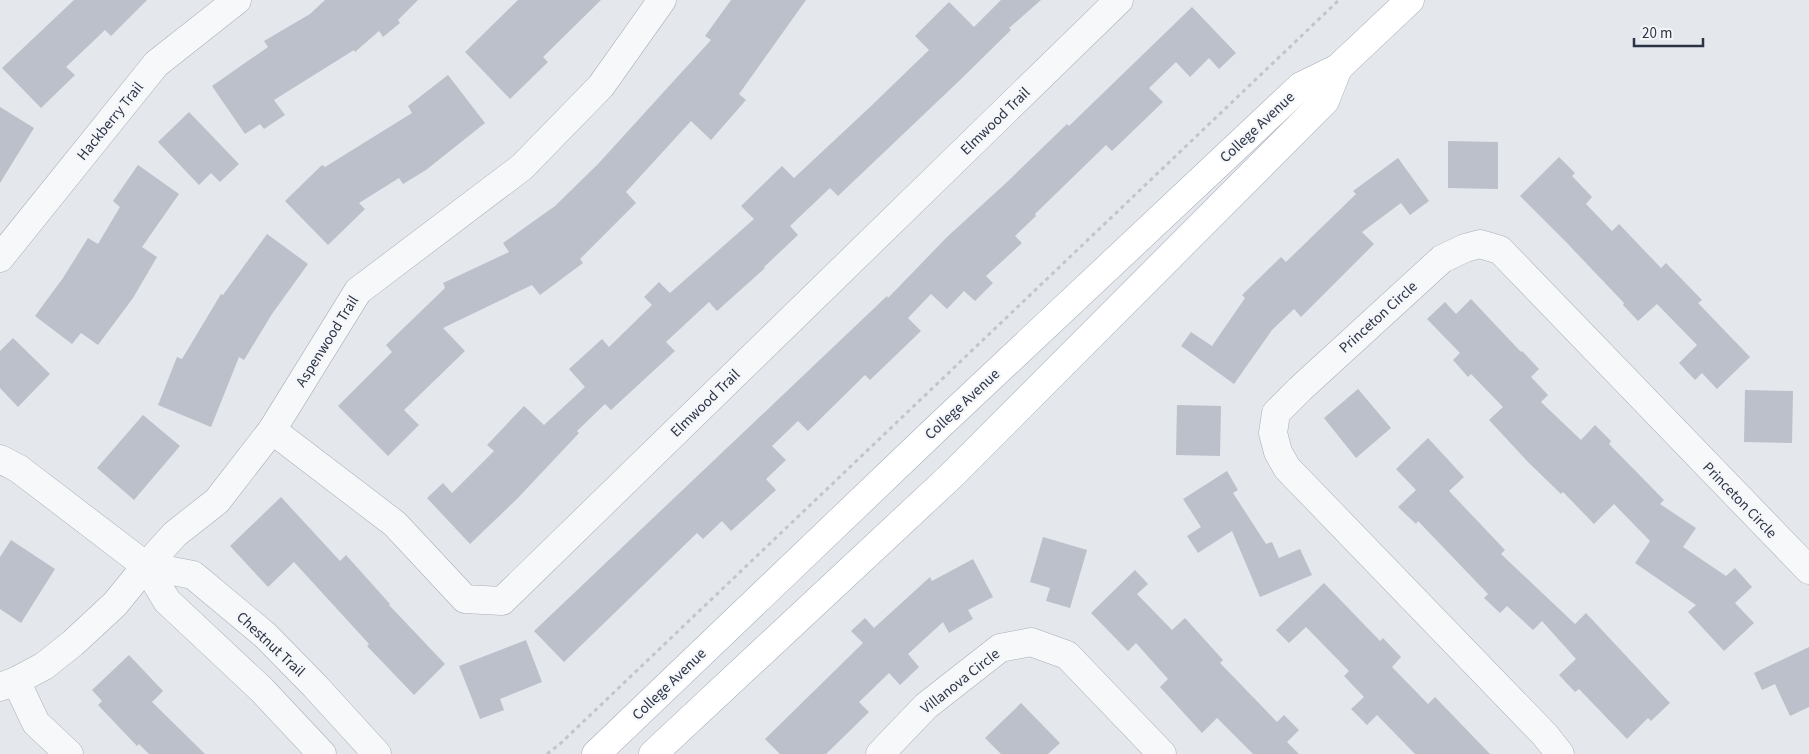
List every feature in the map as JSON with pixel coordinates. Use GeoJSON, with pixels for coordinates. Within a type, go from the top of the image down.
{"type":"FeatureCollection","features":[{"type":"Feature","properties":{"kind":"main road","name":"College Avenue"},"geometry":{"type":"LineString","coordinates":[[596,754],[937,428],[1301,86],[1338,68],[1410,0]]}},
{"type":"Feature","properties":{"kind":"main road","name":"College Avenue"},"geometry":{"type":"LineString","coordinates":[[653,754],[951,476],[1155,272],[1325,101],[1338,68]]}},
{"type":"Feature","properties":{"kind":"street","name":"Hackberry Trail"},"geometry":{"type":"LineString","coordinates":[[0,258],[156,64],[237,0]]}},
{"type":"Feature","properties":{"kind":"street","name":"Aspenwood Trail"},"geometry":{"type":"LineString","coordinates":[[8,684],[44,666],[73,643],[115,604],[175,534],[216,501],[272,430],[358,291],[522,167],[601,86],[662,0]]}},
{"type":"Feature","properties":{"kind":"street","name":"Elmwood Trail"},"geometry":{"type":"LineString","coordinates":[[272,430],[395,524],[464,599],[502,601],[1119,0]]}},
{"type":"Feature","properties":{"kind":"street","name":"Princeton Circle"},"geometry":{"type":"LineString","coordinates":[[1560,754],[1545,735],[1287,468],[1278,452],[1273,433],[1276,413],[1442,258],[1480,244],[1500,250],[1809,570]]}},
{"type":"Feature","properties":{"kind":"street","name":"Chestnut Trail"},"geometry":{"type":"LineString","coordinates":[[0,459],[19,469],[146,566],[167,601],[262,690],[322,754]]}},
{"type":"Feature","properties":{"kind":"street","name":"Chestnut Trail"},"geometry":{"type":"LineString","coordinates":[[146,566],[192,575],[265,635],[315,686],[376,754]]}},
{"type":"Feature","properties":{"kind":"street","name":"Villanova Circle"},"geometry":{"type":"LineString","coordinates":[[880,754],[926,706],[1000,648],[1031,642],[1067,655],[1162,754]]}},
{"type":"Feature","properties":{"kind":"street"},"geometry":{"type":"LineString","coordinates":[[8,684],[36,723],[69,754]]}},
{"type":"Feature","properties":{"kind":"path"},"geometry":{"type":"LineString","coordinates":[[547,754],[1339,0]]}},
{"type":"Feature","properties":{"kind":"building"},"geometry":{"type":"Polygon","coordinates":[[[74,0],[147,0],[111,36],[105,30],[66,67],[75,75],[41,108],[2,68],[74,0]]]}},
{"type":"Feature","properties":{"kind":"building"},"geometry":{"type":"Polygon","coordinates":[[[325,0],[418,0],[398,20],[400,23],[383,37],[379,31],[355,52],[354,50],[274,100],[285,115],[264,129],[260,124],[245,134],[212,86],[268,47],[264,41],[310,14],[325,0]]]}},
{"type":"Feature","properties":{"kind":"building"},"geometry":{"type":"Polygon","coordinates":[[[518,0],[601,0],[543,57],[548,62],[510,99],[465,52],[518,0]]]}},
{"type":"Feature","properties":{"kind":"building"},"geometry":{"type":"Polygon","coordinates":[[[731,0],[806,0],[739,94],[746,100],[711,140],[691,121],[626,192],[636,203],[580,259],[583,263],[540,295],[532,285],[443,328],[465,351],[404,410],[419,425],[388,456],[338,406],[392,352],[386,345],[445,288],[443,283],[509,252],[503,243],[555,206],[598,164],[711,40],[705,36],[731,0]]]}},
{"type":"Feature","properties":{"kind":"building"},"geometry":{"type":"Polygon","coordinates":[[[1001,0],[1041,0],[1009,28],[1011,30],[838,196],[830,188],[790,226],[798,235],[765,268],[717,311],[709,302],[666,342],[675,351],[611,410],[605,404],[577,431],[579,433],[517,499],[470,544],[427,498],[443,483],[452,493],[494,451],[487,445],[524,406],[544,425],[585,387],[569,369],[602,339],[609,347],[652,305],[644,297],[659,282],[670,293],[754,219],[741,206],[782,166],[794,178],[870,107],[929,50],[915,36],[949,2],[974,27],[1001,0]]]}},
{"type":"Feature","properties":{"kind":"building"},"geometry":{"type":"Polygon","coordinates":[[[1192,7],[1236,53],[1219,69],[1209,58],[1190,77],[1176,62],[1149,88],[1163,102],[1112,151],[1106,145],[1035,214],[1036,216],[1015,236],[1022,243],[986,276],[993,283],[975,301],[964,291],[947,309],[931,294],[908,318],[921,331],[870,380],[865,375],[808,431],[798,421],[772,446],[786,460],[766,479],[776,490],[731,531],[722,521],[703,539],[697,533],[564,662],[534,631],[887,296],[888,298],[947,237],[1067,124],[1069,126],[1192,7]]]}},
{"type":"Feature","properties":{"kind":"building"},"geometry":{"type":"Polygon","coordinates":[[[448,75],[485,123],[426,170],[403,184],[399,178],[359,203],[365,209],[328,245],[285,201],[322,165],[325,167],[412,113],[408,106],[448,75]]]}},
{"type":"Feature","properties":{"kind":"building"},"geometry":{"type":"Polygon","coordinates":[[[0,107],[34,128],[0,183],[0,107]]]}},
{"type":"Feature","properties":{"kind":"building"},"geometry":{"type":"Polygon","coordinates":[[[189,112],[239,164],[220,182],[211,173],[199,185],[158,142],[189,112]]]}},
{"type":"Feature","properties":{"kind":"building"},"geometry":{"type":"Polygon","coordinates":[[[1448,141],[1498,142],[1498,189],[1448,188],[1448,141]]]}},
{"type":"Feature","properties":{"kind":"building"},"geometry":{"type":"Polygon","coordinates":[[[1559,157],[1575,173],[1572,176],[1592,197],[1586,204],[1612,231],[1619,224],[1661,268],[1666,263],[1702,300],[1698,303],[1750,357],[1717,389],[1702,373],[1695,380],[1679,363],[1697,345],[1657,304],[1638,321],[1623,305],[1624,303],[1520,196],[1559,157]]]}},
{"type":"Feature","properties":{"kind":"building"},"geometry":{"type":"Polygon","coordinates":[[[1398,158],[1429,201],[1410,215],[1401,203],[1362,232],[1374,244],[1301,317],[1294,309],[1272,330],[1234,384],[1181,346],[1191,332],[1212,346],[1245,298],[1242,295],[1281,257],[1286,262],[1356,194],[1353,191],[1398,158]]]}},
{"type":"Feature","properties":{"kind":"building"},"geometry":{"type":"Polygon","coordinates":[[[138,165],[179,194],[142,247],[157,257],[133,298],[98,345],[81,333],[72,344],[35,316],[63,278],[88,238],[98,244],[120,207],[113,201],[138,165]]]}},
{"type":"Feature","properties":{"kind":"building"},"geometry":{"type":"Polygon","coordinates":[[[267,234],[308,264],[272,314],[244,360],[239,357],[211,427],[158,405],[177,357],[182,359],[221,294],[223,295],[267,234]]]}},
{"type":"Feature","properties":{"kind":"building"},"geometry":{"type":"Polygon","coordinates":[[[1471,299],[1539,369],[1531,377],[1548,395],[1541,402],[1581,440],[1595,425],[1611,441],[1609,444],[1664,500],[1660,504],[1696,528],[1683,547],[1726,576],[1735,568],[1752,587],[1735,603],[1754,623],[1724,651],[1688,612],[1696,605],[1635,563],[1650,541],[1614,504],[1594,524],[1563,492],[1561,494],[1529,463],[1489,420],[1503,407],[1471,374],[1468,377],[1453,360],[1460,353],[1427,319],[1445,302],[1456,314],[1471,299]]]}},
{"type":"Feature","properties":{"kind":"building"},"geometry":{"type":"Polygon","coordinates":[[[13,338],[50,374],[18,407],[0,388],[0,351],[13,338]]]}},
{"type":"Feature","properties":{"kind":"building"},"geometry":{"type":"Polygon","coordinates":[[[1358,389],[1391,428],[1356,458],[1324,418],[1358,389]]]}},
{"type":"Feature","properties":{"kind":"building"},"geometry":{"type":"Polygon","coordinates":[[[1745,390],[1793,391],[1792,443],[1744,442],[1745,390]]]}},
{"type":"Feature","properties":{"kind":"building"},"geometry":{"type":"Polygon","coordinates":[[[1177,405],[1221,406],[1220,456],[1176,455],[1177,405]]]}},
{"type":"Feature","properties":{"kind":"building"},"geometry":{"type":"Polygon","coordinates":[[[143,415],[180,446],[134,500],[97,468],[143,415]]]}},
{"type":"Feature","properties":{"kind":"building"},"geometry":{"type":"Polygon","coordinates":[[[1428,438],[1464,477],[1449,491],[1505,550],[1501,554],[1575,624],[1586,613],[1670,703],[1651,721],[1648,718],[1627,739],[1579,689],[1575,692],[1559,675],[1576,659],[1542,621],[1533,630],[1507,606],[1500,613],[1484,598],[1488,594],[1418,521],[1416,524],[1398,507],[1416,490],[1396,469],[1428,438]]]}},
{"type":"Feature","properties":{"kind":"building"},"geometry":{"type":"Polygon","coordinates":[[[1227,471],[1238,490],[1233,493],[1266,544],[1272,542],[1279,558],[1300,549],[1312,575],[1260,597],[1232,531],[1198,553],[1187,536],[1201,527],[1183,499],[1227,471]]]}},
{"type":"Feature","properties":{"kind":"building"},"geometry":{"type":"Polygon","coordinates":[[[281,497],[340,561],[346,555],[389,605],[445,664],[414,695],[367,646],[369,644],[294,562],[268,587],[230,546],[281,497]]]}},
{"type":"Feature","properties":{"kind":"building"},"geometry":{"type":"Polygon","coordinates":[[[1043,537],[1087,550],[1070,608],[1046,601],[1050,588],[1030,582],[1043,537]]]}},
{"type":"Feature","properties":{"kind":"building"},"geometry":{"type":"Polygon","coordinates":[[[11,540],[55,569],[21,623],[0,609],[0,557],[11,540]]]}},
{"type":"Feature","properties":{"kind":"building"},"geometry":{"type":"Polygon","coordinates":[[[973,559],[993,597],[968,610],[973,619],[949,633],[943,622],[908,654],[919,667],[900,685],[889,673],[859,702],[869,712],[826,754],[780,754],[765,739],[863,643],[851,631],[865,618],[874,628],[930,577],[932,581],[973,559]]]}},
{"type":"Feature","properties":{"kind":"building"},"geometry":{"type":"Polygon","coordinates":[[[1135,570],[1148,584],[1137,594],[1172,630],[1185,618],[1223,660],[1220,663],[1277,722],[1284,715],[1299,730],[1287,742],[1299,754],[1253,754],[1217,718],[1202,733],[1160,687],[1168,679],[1136,643],[1128,651],[1091,613],[1135,570]]]}},
{"type":"Feature","properties":{"kind":"building"},"geometry":{"type":"Polygon","coordinates":[[[1324,583],[1380,641],[1383,638],[1401,657],[1392,667],[1428,704],[1435,697],[1490,754],[1415,754],[1377,715],[1367,725],[1351,709],[1364,697],[1344,676],[1349,671],[1306,627],[1289,643],[1276,630],[1324,583]]]}},
{"type":"Feature","properties":{"kind":"building"},"geometry":{"type":"Polygon","coordinates":[[[526,640],[542,682],[500,699],[504,710],[480,719],[459,666],[526,640]]]}},
{"type":"Feature","properties":{"kind":"building"},"geometry":{"type":"Polygon","coordinates":[[[1809,647],[1809,707],[1790,716],[1775,684],[1762,690],[1754,673],[1809,647]]]}},
{"type":"Feature","properties":{"kind":"building"},"geometry":{"type":"Polygon","coordinates":[[[129,655],[163,691],[152,702],[205,754],[149,754],[139,744],[137,746],[98,705],[102,701],[92,690],[129,655]]]}},
{"type":"Feature","properties":{"kind":"building"},"geometry":{"type":"Polygon","coordinates":[[[1021,703],[1060,743],[1048,754],[1001,754],[985,738],[1021,703]]]}}]}
